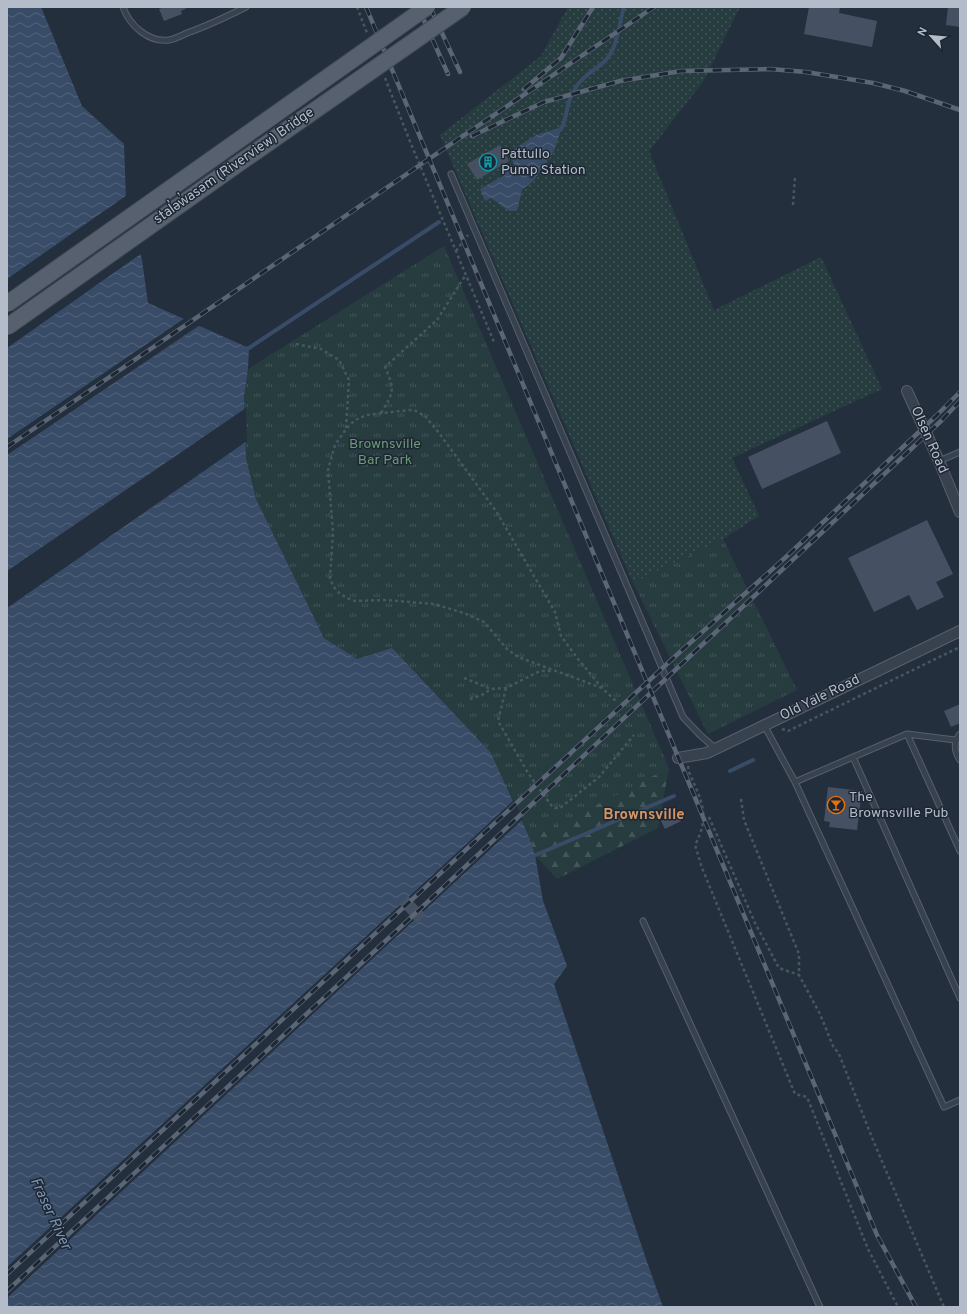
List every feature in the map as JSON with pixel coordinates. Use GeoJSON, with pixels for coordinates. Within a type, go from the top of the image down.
{"type":"FeatureCollection","features":[{"type":"Feature","properties":{"kind":"main road","name":"stal̕əw̓asəm (Riverview) Bridge"},"geometry":{"type":"LineString","coordinates":[[7,304],[427,7]]}},
{"type":"Feature","properties":{"kind":"main road","name":"stal̕əw̓asəm (Riverview) Bridge"},"geometry":{"type":"LineString","coordinates":[[7,327],[463,7]]}},
{"type":"Feature","properties":{"kind":"street","name":"Olsen Road"},"geometry":{"type":"LineString","coordinates":[[907,391],[957,498],[960,512]]}},
{"type":"Feature","properties":{"kind":"street","name":"Old Yale Road"},"geometry":{"type":"LineString","coordinates":[[682,758],[707,753],[716,749],[960,631]]}},
{"type":"Feature","properties":{"kind":"lane"},"geometry":{"type":"LineString","coordinates":[[123,7],[124,12],[137,30],[151,38],[169,40],[216,22],[246,7]]}},
{"type":"Feature","properties":{"kind":"lane"},"geometry":{"type":"LineString","coordinates":[[450,174],[683,717],[700,736],[716,749]]}},
{"type":"Feature","properties":{"kind":"lane"},"geometry":{"type":"LineString","coordinates":[[939,461],[960,452]]}},
{"type":"Feature","properties":{"kind":"lane"},"geometry":{"type":"LineString","coordinates":[[764,725],[795,782],[944,1107],[960,1100]]}},
{"type":"Feature","properties":{"kind":"lane"},"geometry":{"type":"LineString","coordinates":[[795,782],[907,734],[955,740]]}},
{"type":"Feature","properties":{"kind":"lane"},"geometry":{"type":"LineString","coordinates":[[907,734],[960,852]]}},
{"type":"Feature","properties":{"kind":"lane"},"geometry":{"type":"LineString","coordinates":[[960,734],[955,740],[955,748],[960,760]]}},
{"type":"Feature","properties":{"kind":"lane"},"geometry":{"type":"LineString","coordinates":[[853,757],[960,998]]}},
{"type":"Feature","properties":{"kind":"lane"},"geometry":{"type":"LineString","coordinates":[[643,921],[820,1307]]}},
{"type":"Feature","properties":{"kind":"path"},"geometry":{"type":"LineString","coordinates":[[357,7],[369,36]]}},
{"type":"Feature","properties":{"kind":"path"},"geometry":{"type":"LineString","coordinates":[[383,72],[411,144],[494,342]]}},
{"type":"Feature","properties":{"kind":"path"},"geometry":{"type":"LineString","coordinates":[[793,205],[795,176]]}},
{"type":"Feature","properties":{"kind":"path"},"geometry":{"type":"LineString","coordinates":[[456,251],[474,228]]}},
{"type":"Feature","properties":{"kind":"path"},"geometry":{"type":"LineString","coordinates":[[382,413],[392,394],[392,382],[385,366],[436,320],[466,276]]}},
{"type":"Feature","properties":{"kind":"path"},"geometry":{"type":"LineString","coordinates":[[296,344],[321,350],[339,360],[349,380],[346,429]]}},
{"type":"Feature","properties":{"kind":"path"},"geometry":{"type":"LineString","coordinates":[[602,688],[518,657],[507,649],[484,622],[464,613],[434,604],[385,600],[355,601],[339,593],[333,586],[330,578],[333,532],[328,470],[336,445],[346,429],[356,420],[367,415],[414,410],[426,416],[496,511],[555,612],[561,636],[602,688],[617,702]]}},
{"type":"Feature","properties":{"kind":"path"},"geometry":{"type":"LineString","coordinates":[[764,725],[788,731],[960,647]]}},
{"type":"Feature","properties":{"kind":"path"},"geometry":{"type":"LineString","coordinates":[[464,678],[491,689],[506,688],[540,671],[554,671]]}},
{"type":"Feature","properties":{"kind":"path"},"geometry":{"type":"LineString","coordinates":[[506,688],[498,721],[528,773],[551,805],[555,808],[560,808],[599,777],[634,734]]}},
{"type":"Feature","properties":{"kind":"path"},"geometry":{"type":"LineString","coordinates":[[470,699],[482,695],[491,689]]}},
{"type":"Feature","properties":{"kind":"path"},"geometry":{"type":"LineString","coordinates":[[682,758],[703,806],[704,820],[702,833],[695,846],[702,868],[795,1094],[807,1097],[868,1249],[898,1307]]}},
{"type":"Feature","properties":{"kind":"path"},"geometry":{"type":"LineString","coordinates":[[741,799],[744,820],[799,954],[799,974],[820,1014],[833,1046],[839,1054],[873,1140],[944,1307]]}},
{"type":"Feature","properties":{"kind":"path"},"geometry":{"type":"LineString","coordinates":[[709,817],[755,923],[779,968],[799,974]]}},
{"type":"Feature","properties":{"kind":"green space"},"geometry":{"type":"Polygon","coordinates":[[[568,7],[740,7],[703,82],[649,151],[714,310],[821,257],[882,389],[732,458],[759,516],[723,539],[633,583],[440,135],[541,56],[568,7]]]}},
{"type":"Feature","properties":{"kind":"green space","name":"Brownsville Bar Park"},"geometry":{"type":"Polygon","coordinates":[[[444,246],[669,768],[530,839],[491,753],[357,659],[324,638],[256,499],[246,458],[244,397],[248,369],[444,246]]]}},
{"type":"Feature","properties":{"kind":"green space"},"geometry":{"type":"Polygon","coordinates":[[[723,539],[797,690],[708,734],[633,583],[723,539]]]}},
{"type":"Feature","properties":{"kind":"green space"},"geometry":{"type":"Polygon","coordinates":[[[620,765],[669,768],[658,828],[557,879],[535,855],[530,839],[538,810],[620,765]]]}},
{"type":"Feature","properties":{"kind":"water","name":"Fraser River"},"geometry":{"type":"Polygon","coordinates":[[[7,7],[41,7],[82,106],[124,144],[126,201],[142,260],[148,303],[249,348],[244,397],[246,458],[256,499],[324,638],[357,659],[392,648],[491,753],[530,839],[535,855],[543,901],[567,966],[554,984],[663,1307],[7,1307],[7,7]]]}},
{"type":"Feature","properties":{"kind":"water"},"geometry":{"type":"Polygon","coordinates":[[[562,127],[554,151],[534,180],[522,190],[517,211],[509,211],[491,198],[485,201],[480,189],[503,176],[502,174],[515,166],[508,153],[536,135],[562,127]]]}},
{"type":"Feature","properties":{"kind":"pier"},"geometry":{"type":"Polygon","coordinates":[[[127,195],[142,253],[7,348],[7,279],[127,195]]]}},
{"type":"Feature","properties":{"kind":"pier"},"geometry":{"type":"Polygon","coordinates":[[[185,318],[200,325],[7,455],[7,439],[185,318]]]}},
{"type":"Feature","properties":{"kind":"pier"},"geometry":{"type":"Polygon","coordinates":[[[246,408],[247,441],[7,608],[7,571],[246,408]]]}},
{"type":"Feature","properties":{"kind":"pier"},"geometry":{"type":"Polygon","coordinates":[[[514,800],[523,819],[7,1298],[7,1267],[514,800]]]}},
{"type":"Feature","properties":{"kind":"building"},"geometry":{"type":"Polygon","coordinates":[[[165,7],[189,7],[181,11],[182,14],[164,21],[159,9],[165,7]]]}},
{"type":"Feature","properties":{"kind":"building"},"geometry":{"type":"Polygon","coordinates":[[[809,7],[840,7],[839,13],[877,21],[872,47],[804,34],[809,7]]]}},
{"type":"Feature","properties":{"kind":"building"},"geometry":{"type":"Polygon","coordinates":[[[948,7],[960,7],[960,27],[946,25],[948,7]]]}},
{"type":"Feature","properties":{"kind":"building","name":"Pattullo Pump Station"},"geometry":{"type":"Polygon","coordinates":[[[500,145],[509,161],[477,180],[467,164],[500,145]]]}},
{"type":"Feature","properties":{"kind":"building"},"geometry":{"type":"Polygon","coordinates":[[[827,421],[841,453],[762,489],[748,457],[827,421]]]}},
{"type":"Feature","properties":{"kind":"building"},"geometry":{"type":"Polygon","coordinates":[[[927,520],[953,574],[936,582],[944,597],[917,610],[909,595],[874,612],[848,558],[927,520]]]}},
{"type":"Feature","properties":{"kind":"building"},"geometry":{"type":"Polygon","coordinates":[[[960,704],[960,723],[951,727],[944,711],[960,704]]]}},
{"type":"Feature","properties":{"kind":"building"},"geometry":{"type":"Polygon","coordinates":[[[828,787],[862,791],[857,830],[829,827],[830,822],[824,821],[828,787]]]}},
{"type":"Feature","properties":{"kind":"building"},"geometry":{"type":"Polygon","coordinates":[[[677,813],[681,821],[665,829],[661,821],[677,813]]]}},
{"type":"Feature","properties":{"kind":"building"},"geometry":{"type":"Polygon","coordinates":[[[408,896],[426,915],[417,923],[399,904],[408,896]]]}},
{"type":"Feature","properties":{"kind":"waterway"},"geometry":{"type":"LineString","coordinates":[[560,130],[564,123],[569,101],[576,87],[586,76],[604,62],[613,50],[624,7]]}},
{"type":"Feature","properties":{"kind":"waterway"},"geometry":{"type":"LineString","coordinates":[[244,349],[249,348],[439,222]]}},
{"type":"Feature","properties":{"kind":"waterway"},"geometry":{"type":"LineString","coordinates":[[730,771],[753,760]]}},
{"type":"Feature","properties":{"kind":"waterway"},"geometry":{"type":"LineString","coordinates":[[531,857],[674,796]]}},
{"type":"Feature","properties":{"kind":"railway"},"geometry":{"type":"LineString","coordinates":[[366,7],[877,1235],[916,1307]]}},
{"type":"Feature","properties":{"kind":"railway"},"geometry":{"type":"LineString","coordinates":[[418,7],[448,74]]}},
{"type":"Feature","properties":{"kind":"railway"},"geometry":{"type":"LineString","coordinates":[[430,7],[460,72]]}},
{"type":"Feature","properties":{"kind":"railway"},"geometry":{"type":"LineString","coordinates":[[524,89],[561,58],[593,7]]}},
{"type":"Feature","properties":{"kind":"railway"},"geometry":{"type":"LineString","coordinates":[[7,447],[654,7]]}},
{"type":"Feature","properties":{"kind":"railway"},"geometry":{"type":"LineString","coordinates":[[472,136],[544,102],[620,81],[681,71],[770,69],[806,72],[873,83],[905,91],[960,110]]}},
{"type":"Feature","properties":{"kind":"railway"},"geometry":{"type":"LineString","coordinates":[[7,1274],[681,651],[787,556],[960,392]]}},
{"type":"Feature","properties":{"kind":"railway"},"geometry":{"type":"LineString","coordinates":[[7,1291],[419,910],[941,421],[960,401]]}},
{"type":"Feature","properties":{"kind":"place","name":"Pattullo Pump Station"},"geometry":{"type":"Point","coordinates":[488,162]}},
{"type":"Feature","properties":{"kind":"place","name":"The Brownsville Pub"},"geometry":{"type":"Point","coordinates":[836,805]}},
{"type":"Feature","properties":{"kind":"district","name":"Brownsville"},"geometry":{"type":"Point","coordinates":[644,815]}}]}
